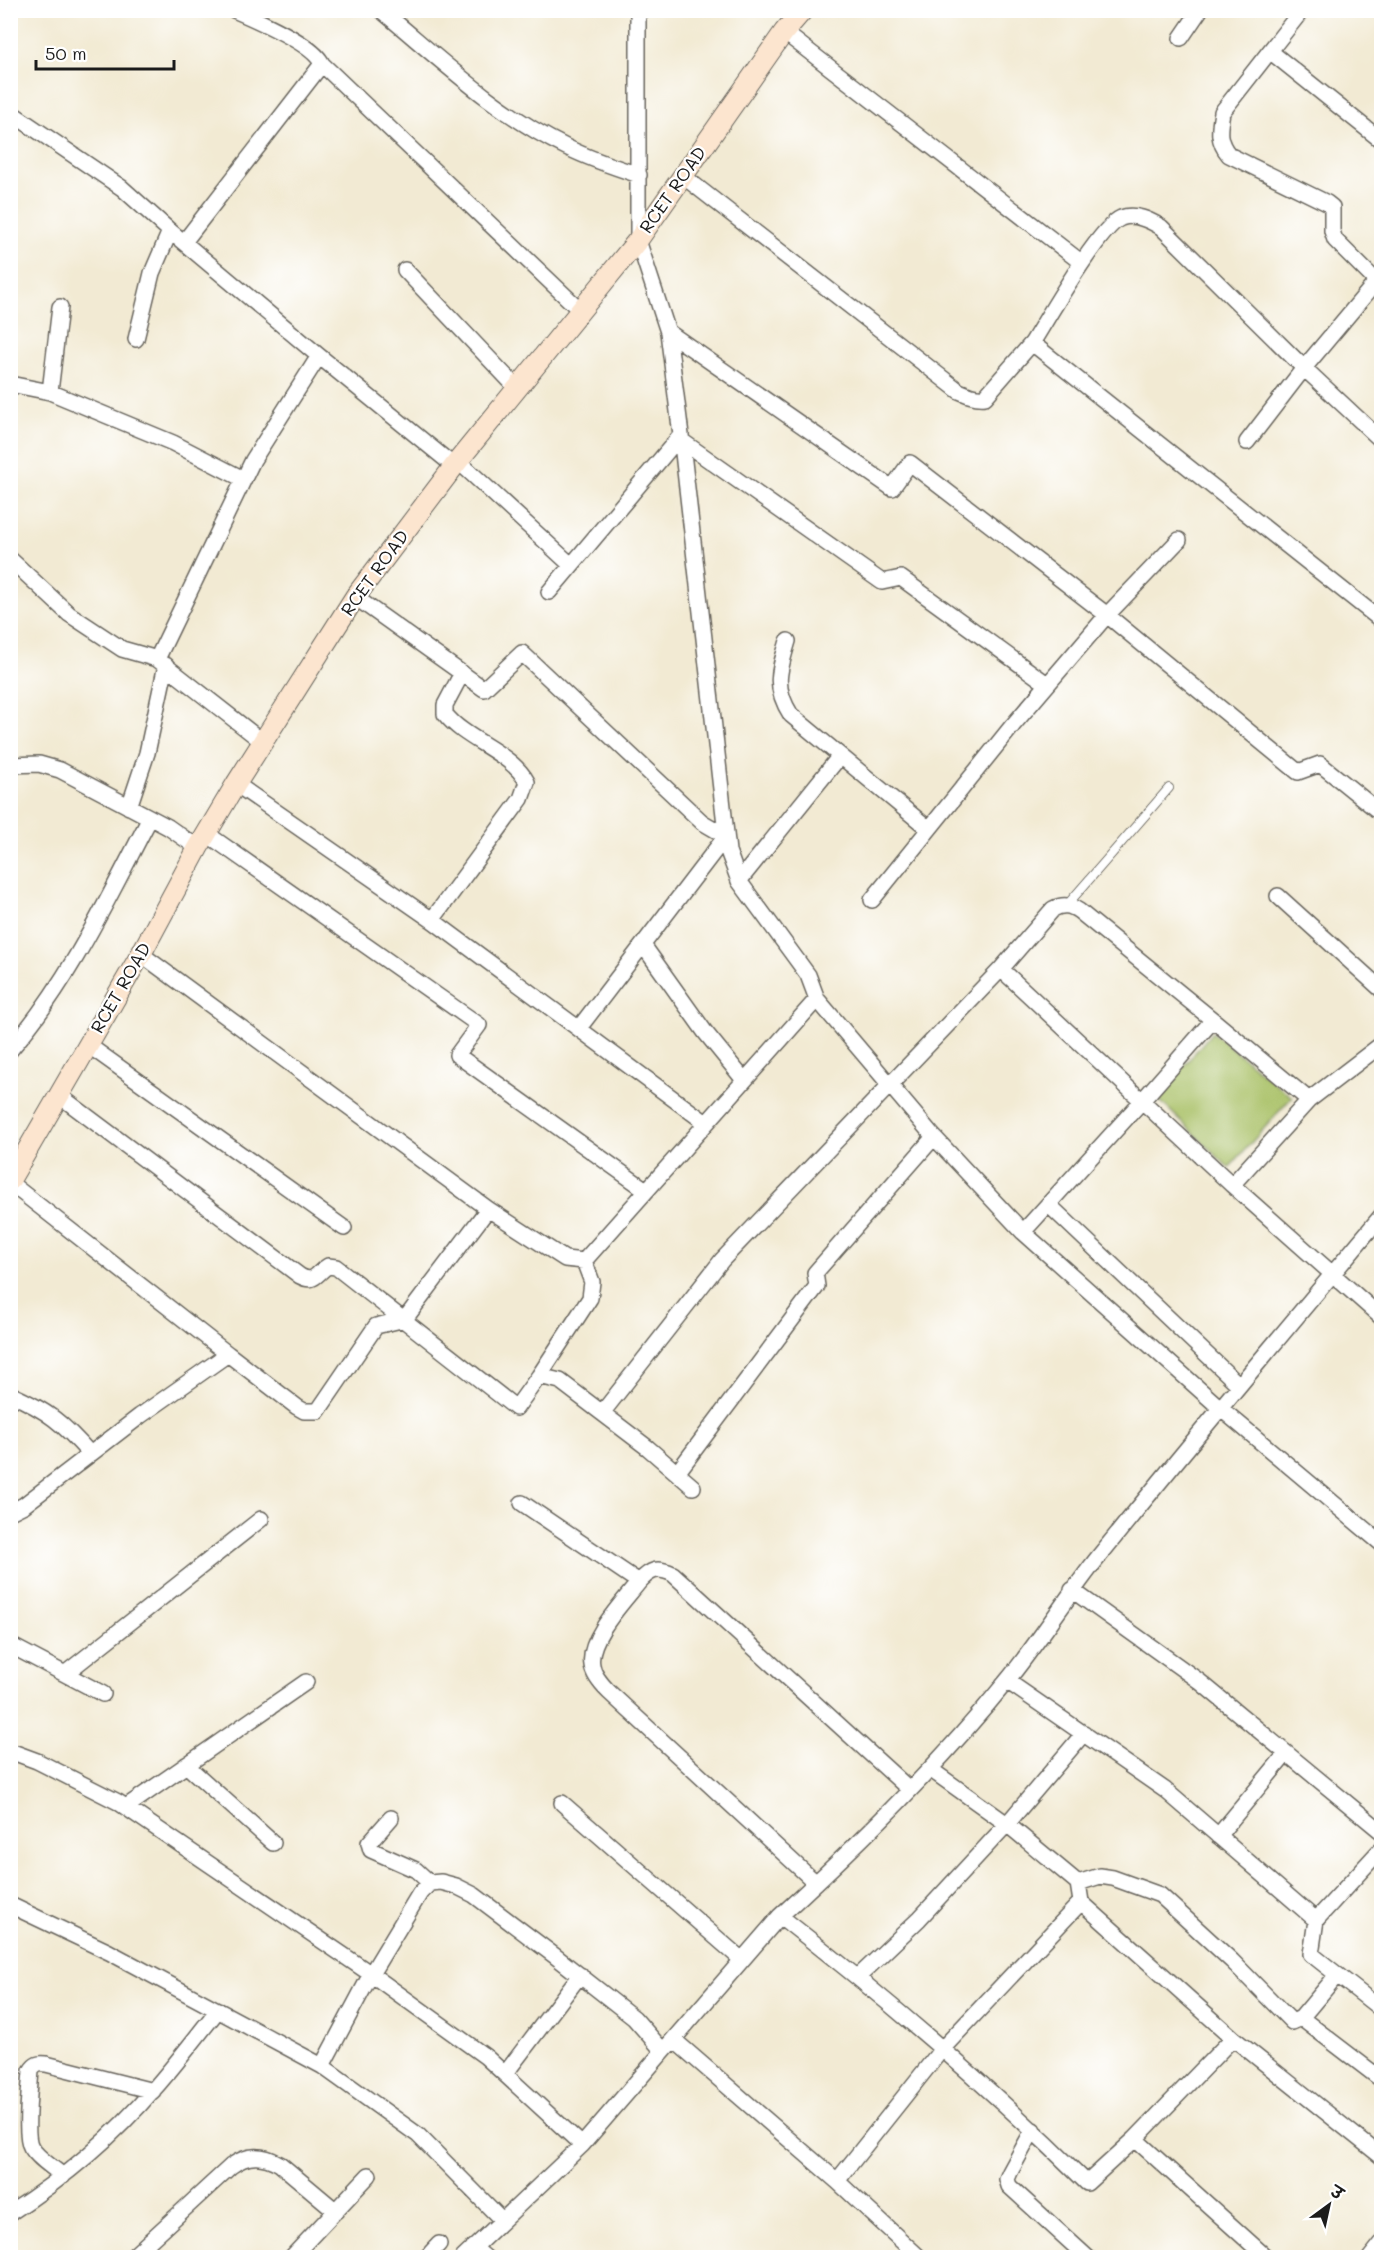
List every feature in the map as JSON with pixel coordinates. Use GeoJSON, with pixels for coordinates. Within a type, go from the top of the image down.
{"type":"FeatureCollection","features":[{"type":"Feature","properties":{"kind":"main road","name":"RCET ROAD"},"geometry":{"type":"LineString","coordinates":[[10,1181],[141,954],[202,841],[355,597],[456,464],[638,240],[784,32],[803,10]]}},
{"type":"Feature","properties":{"kind":"street"},"geometry":{"type":"LineString","coordinates":[[234,10],[287,36],[319,57],[322,64],[581,311]]}},
{"type":"Feature","properties":{"kind":"street"},"geometry":{"type":"LineString","coordinates":[[381,10],[478,91],[522,121],[597,162],[639,175]]}},
{"type":"Feature","properties":{"kind":"street"},"geometry":{"type":"LineString","coordinates":[[1181,38],[1200,10]]}},
{"type":"Feature","properties":{"kind":"street"},"geometry":{"type":"LineString","coordinates":[[1247,442],[1304,368],[1379,285],[1335,240],[1332,231],[1332,207],[1327,202],[1229,155],[1221,145],[1219,132],[1222,112],[1302,10]]}},
{"type":"Feature","properties":{"kind":"street"},"geometry":{"type":"LineString","coordinates":[[638,11],[638,240],[668,332],[726,836],[728,851],[739,881],[808,975],[817,999],[934,1137],[1023,1233],[1219,1407],[1382,1544]]}},
{"type":"Feature","properties":{"kind":"street"},"geometry":{"type":"LineString","coordinates":[[784,32],[1082,263]]}},
{"type":"Feature","properties":{"kind":"street"},"geometry":{"type":"LineString","coordinates":[[1271,52],[1382,141]]}},
{"type":"Feature","properties":{"kind":"street"},"geometry":{"type":"LineString","coordinates":[[184,242],[322,64]]}},
{"type":"Feature","properties":{"kind":"street"},"geometry":{"type":"LineString","coordinates":[[10,112],[122,188],[319,356],[456,464],[571,565]]}},
{"type":"Feature","properties":{"kind":"street"},"geometry":{"type":"LineString","coordinates":[[683,176],[959,391],[976,398],[985,397],[1032,343],[1082,263],[1113,223],[1123,217],[1148,220],[1161,227],[1304,368],[1382,441]]}},
{"type":"Feature","properties":{"kind":"street"},"geometry":{"type":"LineString","coordinates":[[136,339],[152,273],[170,231]]}},
{"type":"Feature","properties":{"kind":"street"},"geometry":{"type":"LineString","coordinates":[[405,270],[517,388]]}},
{"type":"Feature","properties":{"kind":"street"},"geometry":{"type":"LineString","coordinates":[[50,392],[60,307]]}},
{"type":"Feature","properties":{"kind":"street"},"geometry":{"type":"LineString","coordinates":[[668,332],[892,488],[910,463],[1107,615],[1298,772],[1320,764],[1382,814]]}},
{"type":"Feature","properties":{"kind":"street"},"geometry":{"type":"LineString","coordinates":[[1032,343],[1382,621]]}},
{"type":"Feature","properties":{"kind":"street"},"geometry":{"type":"LineString","coordinates":[[129,807],[147,753],[162,662],[243,479],[319,356]]}},
{"type":"Feature","properties":{"kind":"street"},"geometry":{"type":"LineString","coordinates":[[15,385],[50,392],[173,443],[243,479]]}},
{"type":"Feature","properties":{"kind":"street"},"geometry":{"type":"LineString","coordinates":[[549,592],[682,438]]}},
{"type":"Feature","properties":{"kind":"street"},"geometry":{"type":"LineString","coordinates":[[682,438],[882,582],[902,578],[1047,684]]}},
{"type":"Feature","properties":{"kind":"street"},"geometry":{"type":"LineString","coordinates":[[872,900],[1047,684],[1107,615],[1179,540]]}},
{"type":"Feature","properties":{"kind":"street"},"geometry":{"type":"LineString","coordinates":[[10,559],[69,614],[122,649],[162,662],[263,742]]}},
{"type":"Feature","properties":{"kind":"street"},"geometry":{"type":"LineString","coordinates":[[355,597],[484,689],[522,653],[702,822],[726,836]]}},
{"type":"Feature","properties":{"kind":"street"},"geometry":{"type":"LineString","coordinates":[[788,641],[779,670],[778,686],[783,702],[791,715],[929,829]]}},
{"type":"Feature","properties":{"kind":"street"},"geometry":{"type":"LineString","coordinates":[[432,920],[521,799],[527,782],[515,767],[457,727],[445,714],[445,705],[462,673]]}},
{"type":"Feature","properties":{"kind":"street"},"geometry":{"type":"LineString","coordinates":[[739,881],[840,756]]}},
{"type":"Feature","properties":{"kind":"street"},"geometry":{"type":"LineString","coordinates":[[10,765],[39,764],[60,770],[150,818],[202,841],[479,1024],[457,1055],[646,1190]]}},
{"type":"Feature","properties":{"kind":"street"},"geometry":{"type":"LineString","coordinates":[[236,784],[432,920],[706,1123]]}},
{"type":"Feature","properties":{"kind":"street"},"geometry":{"type":"LineString","coordinates":[[10,1050],[31,1026],[75,961],[150,818]]}},
{"type":"Feature","properties":{"kind":"street"},"geometry":{"type":"LineString","coordinates":[[579,1028],[726,836]]}},
{"type":"Feature","properties":{"kind":"street"},"geometry":{"type":"LineString","coordinates":[[1278,896],[1382,990]]}},
{"type":"Feature","properties":{"kind":"street"},"geometry":{"type":"LineString","coordinates":[[602,1413],[722,1260],[1001,969],[1053,909],[1059,906],[1067,905],[1079,911],[1309,1100]]}},
{"type":"Feature","properties":{"kind":"street"},"geometry":{"type":"LineString","coordinates":[[643,945],[705,1032],[744,1080]]}},
{"type":"Feature","properties":{"kind":"street"},"geometry":{"type":"LineString","coordinates":[[141,954],[488,1209],[565,1259],[584,1261]]}},
{"type":"Feature","properties":{"kind":"street"},"geometry":{"type":"LineString","coordinates":[[1001,969],[1232,1185],[1382,1318]]}},
{"type":"Feature","properties":{"kind":"street"},"geometry":{"type":"LineString","coordinates":[[584,1261],[817,999]]}},
{"type":"Feature","properties":{"kind":"street"},"geometry":{"type":"LineString","coordinates":[[1023,1233],[1213,1020]]}},
{"type":"Feature","properties":{"kind":"street"},"geometry":{"type":"LineString","coordinates":[[1232,1185],[1309,1100],[1382,1044]]}},
{"type":"Feature","properties":{"kind":"street"},"geometry":{"type":"LineString","coordinates":[[88,1045],[344,1228]]}},
{"type":"Feature","properties":{"kind":"street"},"geometry":{"type":"LineString","coordinates":[[60,1096],[300,1276],[316,1278],[328,1266],[336,1266],[405,1318],[516,1408],[590,1298],[592,1282],[584,1261]]}},
{"type":"Feature","properties":{"kind":"street"},"geometry":{"type":"LineString","coordinates":[[677,1473],[816,1286],[815,1273],[934,1137]]}},
{"type":"Feature","properties":{"kind":"street"},"geometry":{"type":"LineString","coordinates":[[10,1181],[297,1407],[311,1412],[322,1407],[376,1326],[405,1318],[488,1209]]}},
{"type":"Feature","properties":{"kind":"street"},"geometry":{"type":"LineString","coordinates":[[1049,1204],[1239,1385]]}},
{"type":"Feature","properties":{"kind":"street"},"geometry":{"type":"LineString","coordinates":[[486,2258],[468,2252],[582,2145],[780,1916],[930,1769],[1007,1681],[1072,1590],[1219,1407],[1382,1215]]}},
{"type":"Feature","properties":{"kind":"street"},"geometry":{"type":"LineString","coordinates":[[10,1512],[24,1505],[140,1416],[228,1354]]}},
{"type":"Feature","properties":{"kind":"street"},"geometry":{"type":"LineString","coordinates":[[539,1376],[560,1381],[648,1448],[693,1487]]}},
{"type":"Feature","properties":{"kind":"street"},"geometry":{"type":"LineString","coordinates":[[10,1394],[52,1415],[69,1429],[90,1454]]}},
{"type":"Feature","properties":{"kind":"street"},"geometry":{"type":"LineString","coordinates":[[522,1503],[639,1582]]}},
{"type":"Feature","properties":{"kind":"street"},"geometry":{"type":"LineString","coordinates":[[66,1673],[261,1519]]}},
{"type":"Feature","properties":{"kind":"street"},"geometry":{"type":"LineString","coordinates":[[816,1883],[609,1692],[599,1680],[592,1666],[592,1652],[599,1635],[648,1572],[662,1569],[673,1574],[909,1789]]}},
{"type":"Feature","properties":{"kind":"street"},"geometry":{"type":"LineString","coordinates":[[1072,1590],[1199,1681],[1382,1832]]}},
{"type":"Feature","properties":{"kind":"street"},"geometry":{"type":"LineString","coordinates":[[10,1645],[103,1694]]}},
{"type":"Feature","properties":{"kind":"street"},"geometry":{"type":"LineString","coordinates":[[1007,1681],[1165,1790],[1316,1920]]}},
{"type":"Feature","properties":{"kind":"street"},"geometry":{"type":"LineString","coordinates":[[126,1807],[306,1682]]}},
{"type":"Feature","properties":{"kind":"street"},"geometry":{"type":"LineString","coordinates":[[858,1977],[919,1919],[1007,1824],[1084,1733]]}},
{"type":"Feature","properties":{"kind":"street"},"geometry":{"type":"LineString","coordinates":[[10,1751],[73,1778],[126,1807],[371,1974],[486,2057],[582,2145]]}},
{"type":"Feature","properties":{"kind":"street"},"geometry":{"type":"LineString","coordinates":[[1218,1836],[1286,1754]]}},
{"type":"Feature","properties":{"kind":"street"},"geometry":{"type":"LineString","coordinates":[[186,1766],[273,1843]]}},
{"type":"Feature","properties":{"kind":"street"},"geometry":{"type":"LineString","coordinates":[[930,1769],[1007,1824],[1078,1883],[1081,1902],[1233,2038],[1382,2157]]}},
{"type":"Feature","properties":{"kind":"street"},"geometry":{"type":"LineString","coordinates":[[562,1803],[742,1960]]}},
{"type":"Feature","properties":{"kind":"street"},"geometry":{"type":"LineString","coordinates":[[391,1818],[369,1843],[371,1850],[416,1870],[430,1883]]}},
{"type":"Feature","properties":{"kind":"street"},"geometry":{"type":"LineString","coordinates":[[1382,1848],[1316,1920],[1311,1954],[1382,2010]]}},
{"type":"Feature","properties":{"kind":"street"},"geometry":{"type":"LineString","coordinates":[[1078,1883],[1100,1876],[1113,1878],[1160,1895],[1232,1961],[1292,2022],[1301,2018],[1336,1975]]}},
{"type":"Feature","properties":{"kind":"street"},"geometry":{"type":"LineString","coordinates":[[322,2066],[371,1974],[420,1893],[430,1883],[441,1882],[456,1886],[474,1895],[669,2046],[837,2181],[920,2258]]}},
{"type":"Feature","properties":{"kind":"street"},"geometry":{"type":"LineString","coordinates":[[837,2181],[942,2049],[1081,1902]]}},
{"type":"Feature","properties":{"kind":"street"},"geometry":{"type":"LineString","coordinates":[[10,1905],[109,1952],[322,2066],[417,2135],[502,2220]]}},
{"type":"Feature","properties":{"kind":"street"},"geometry":{"type":"LineString","coordinates":[[780,1916],[858,1977],[942,2049],[1033,2130],[1086,2183],[1135,2139],[1233,2038]]}},
{"type":"Feature","properties":{"kind":"street"},"geometry":{"type":"LineString","coordinates":[[505,2074],[580,1975]]}},
{"type":"Feature","properties":{"kind":"street"},"geometry":{"type":"LineString","coordinates":[[10,2213],[47,2190],[100,2144],[153,2091],[218,2010]]}},
{"type":"Feature","properties":{"kind":"street"},"geometry":{"type":"LineString","coordinates":[[1301,2018],[1382,2080]]}},
{"type":"Feature","properties":{"kind":"street"},"geometry":{"type":"LineString","coordinates":[[63,2176],[29,2145],[31,2071],[37,2064],[46,2064],[153,2091]]}},
{"type":"Feature","properties":{"kind":"street"},"geometry":{"type":"LineString","coordinates":[[1033,2130],[1010,2172],[1007,2179],[1009,2186],[1088,2258]]}},
{"type":"Feature","properties":{"kind":"street"},"geometry":{"type":"LineString","coordinates":[[1135,2139],[1267,2258]]}},
{"type":"Feature","properties":{"kind":"street"},"geometry":{"type":"LineString","coordinates":[[131,2258],[242,2158],[262,2156],[280,2164],[336,2211]]}},
{"type":"Feature","properties":{"kind":"street"},"geometry":{"type":"LineString","coordinates":[[291,2258],[369,2175]]}},
{"type":"Feature","properties":{"kind":"street"},"geometry":{"type":"LineString","coordinates":[[1370,2258],[1382,2243]]}},
{"type":"Feature","properties":{"kind":"street"},"geometry":{"type":"LineString","coordinates":[[426,2258],[439,2244]]}},
{"type":"Feature","properties":{"kind":"lane"},"geometry":{"type":"LineString","coordinates":[[1067,905],[1169,788]]}},
{"type":"Feature","properties":{"kind":"green space"},"geometry":{"type":"Polygon","coordinates":[[[1212,1032],[1292,1097],[1229,1168],[1157,1098],[1212,1032]]]}}]}
